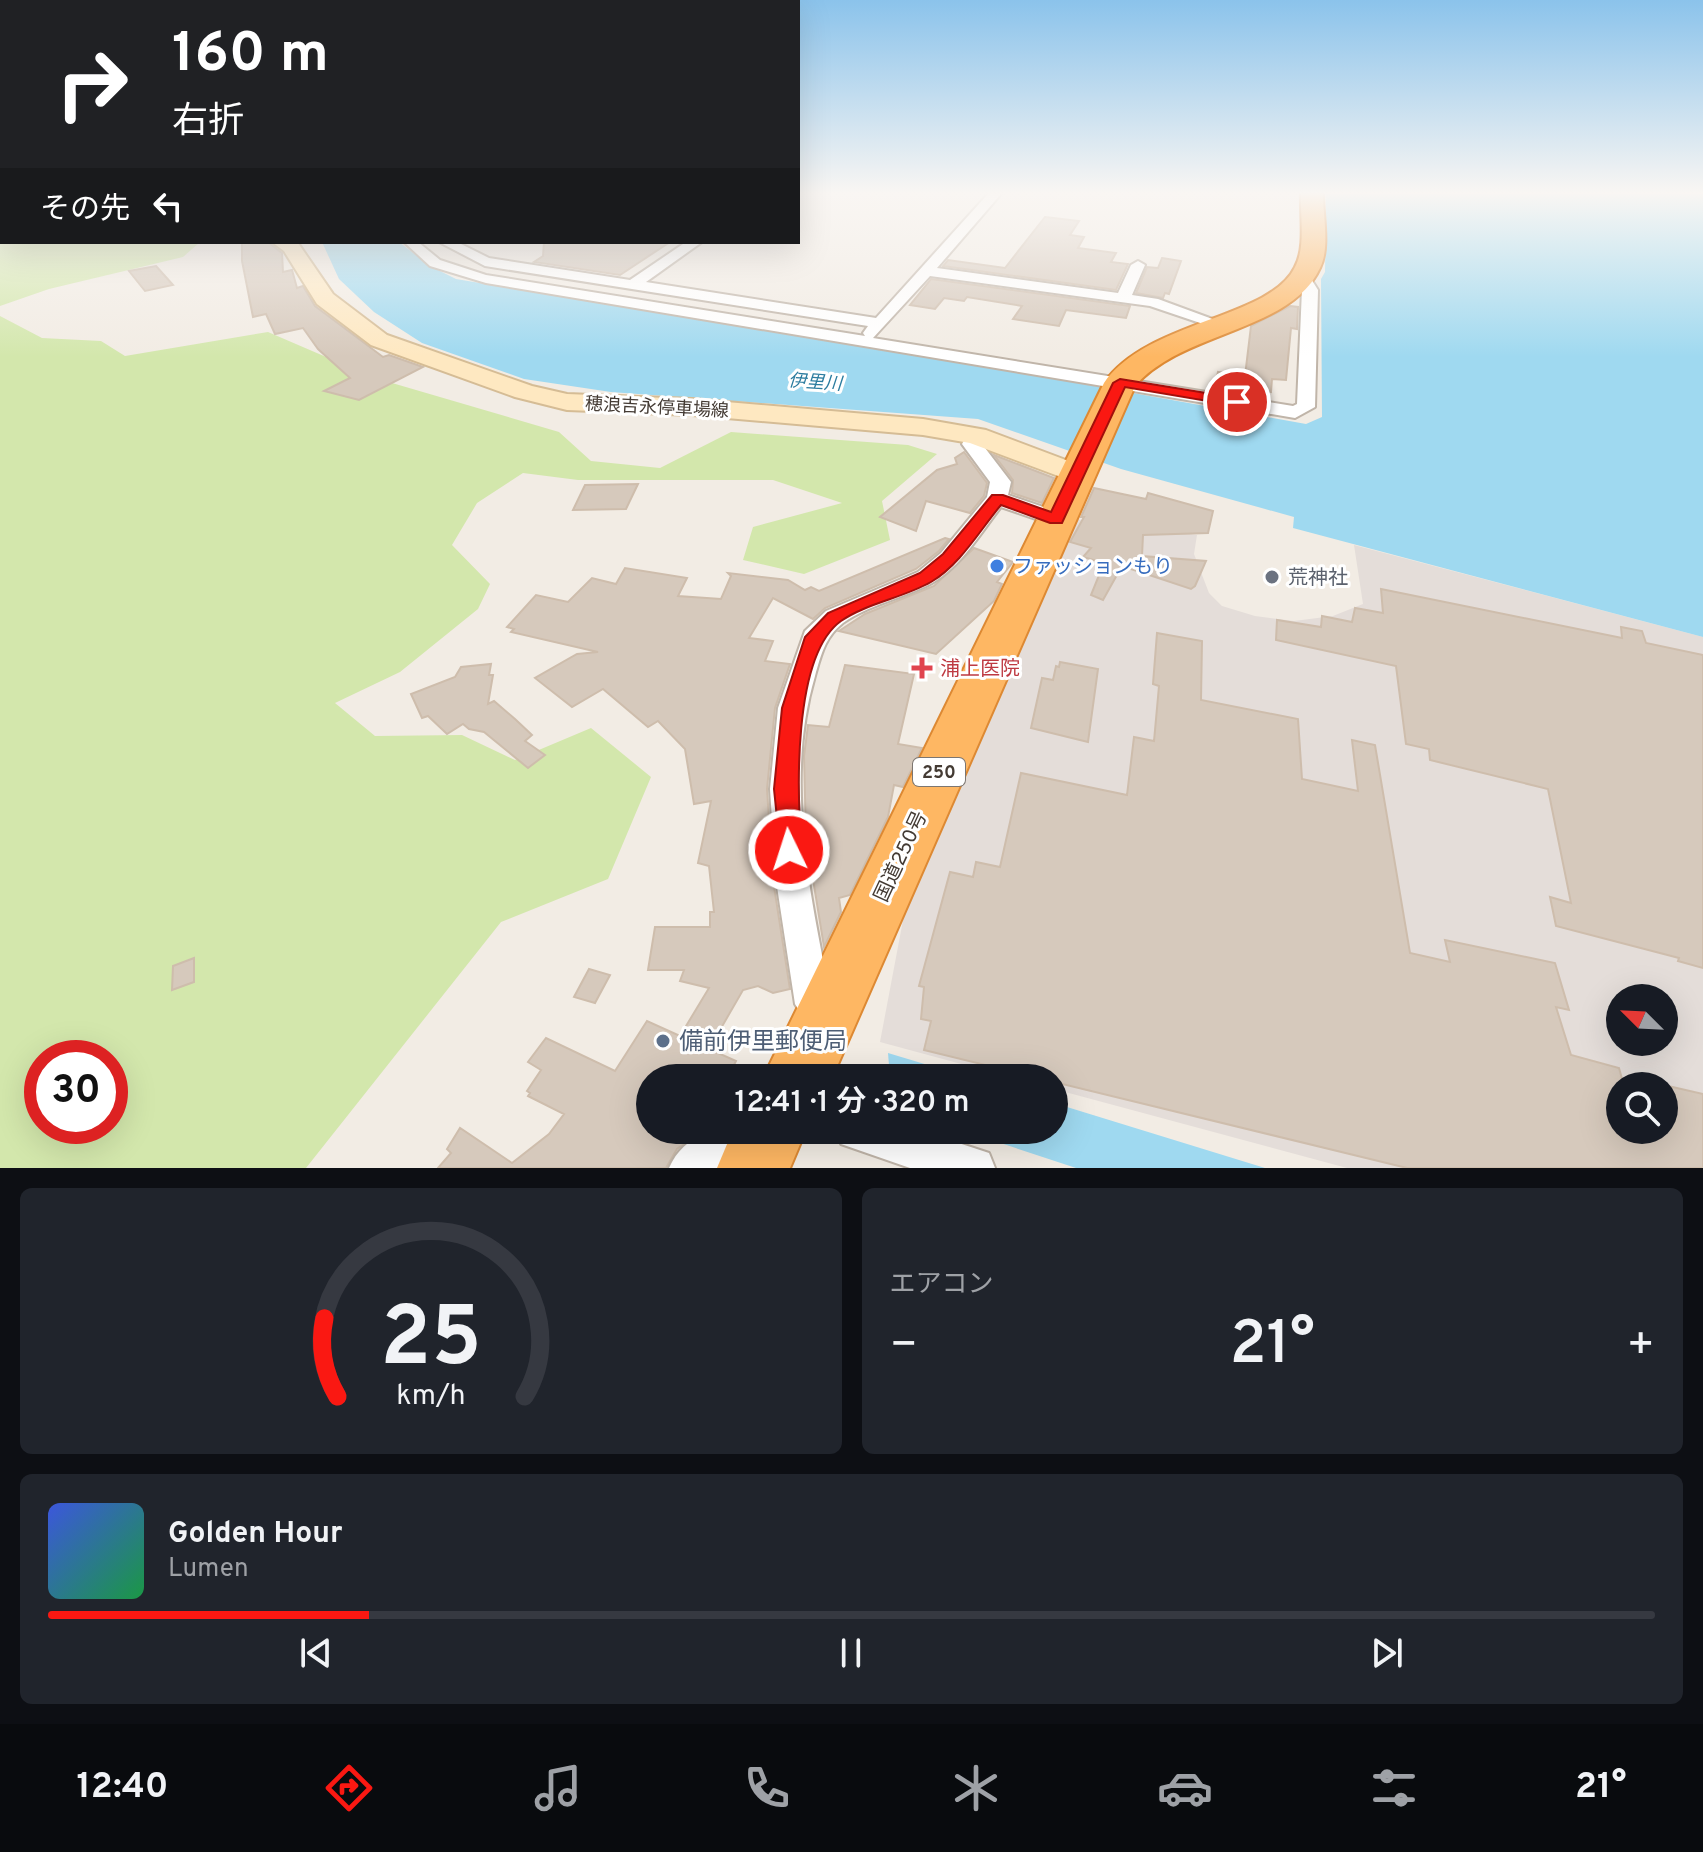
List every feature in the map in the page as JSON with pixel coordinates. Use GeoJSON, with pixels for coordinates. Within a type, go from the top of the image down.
{"type":"FeatureCollection","features":[{"type":"Feature","properties":{"kind":"highway"},"geometry":{"type":"LineString","coordinates":[[1303,277],[1309,266],[1310,249]]}},
{"type":"Feature","properties":{"kind":"highway","name":"国道250号"},"geometry":{"type":"LineString","coordinates":[[804,1064],[1127,371],[1151,353],[1294,288],[1303,277]]}},
{"type":"Feature","properties":{"kind":"main road","name":"穂浪吉永停車場線"},"geometry":{"type":"LineString","coordinates":[[292,249],[325,299],[379,340],[524,392],[567,402],[853,420],[976,436],[1079,469]]}},
{"type":"Feature","properties":{"kind":"street"},"geometry":{"type":"LineString","coordinates":[[416,249],[451,272],[1118,386],[1295,412],[1306,407],[1310,290],[1303,277]]}},
{"type":"Feature","properties":{"kind":"street"},"geometry":{"type":"LineString","coordinates":[[459,249],[485,262],[880,323]]}},
{"type":"Feature","properties":{"kind":"street"},"geometry":{"type":"LineString","coordinates":[[634,284],[686,249]]}},
{"type":"Feature","properties":{"kind":"street"},"geometry":{"type":"LineString","coordinates":[[865,341],[947,249]]}},
{"type":"Feature","properties":{"kind":"street"},"geometry":{"type":"LineString","coordinates":[[1123,298],[1138,265]]}},
{"type":"Feature","properties":{"kind":"street"},"geometry":{"type":"LineString","coordinates":[[927,271],[1153,302],[1218,324]]}},
{"type":"Feature","properties":{"kind":"street"},"geometry":{"type":"LineString","coordinates":[[825,1018],[813,1004],[792,880],[785,789],[792,708],[814,637],[835,617],[926,577],[949,558],[997,498],[1001,482],[972,444],[976,436]]}},
{"type":"Feature","properties":{"kind":"street"},"geometry":{"type":"LineString","coordinates":[[997,498],[1056,519]]}},
{"type":"Feature","properties":{"kind":"street"},"geometry":{"type":"LineString","coordinates":[[899,1144],[974,1168]]}},
{"type":"Feature","properties":{"kind":"shaded area"},"geometry":{"type":"Polygon","coordinates":[[[1075,519],[1197,535],[1194,554],[1209,593],[1222,606],[1255,616],[1294,621],[1333,616],[1363,604],[1354,545],[1703,637],[1703,1168],[1347,1168],[1068,1093],[1068,1064],[961,1064],[880,1042],[914,862],[1075,519]]]}},
{"type":"Feature","properties":{"kind":"green space"},"geometry":{"type":"Polygon","coordinates":[[[0,249],[193,249],[183,257],[49,289],[0,306],[0,249]]]}},
{"type":"Feature","properties":{"kind":"green space"},"geometry":{"type":"Polygon","coordinates":[[[0,316],[42,338],[101,341],[125,356],[268,332],[375,378],[559,432],[591,461],[660,468],[731,432],[908,445],[937,454],[882,501],[890,540],[804,574],[743,560],[753,527],[842,503],[773,480],[578,480],[523,473],[477,503],[452,545],[490,584],[478,609],[400,672],[335,703],[375,736],[462,735],[515,760],[591,728],[651,777],[608,879],[501,922],[306,1168],[0,1168],[0,316]]]}},
{"type":"Feature","properties":{"kind":"water","name":"伊里川"},"geometry":{"type":"Polygon","coordinates":[[[325,249],[407,249],[430,266],[456,279],[1000,369],[1306,424],[1322,417],[1321,279],[1325,272],[1325,249],[1703,249],[1703,637],[1293,528],[1294,517],[1121,469],[978,419],[611,392],[524,379],[422,343],[374,312],[339,279],[325,249]]]}},
{"type":"Feature","properties":{"kind":"water"},"geometry":{"type":"Polygon","coordinates":[[[888,1053],[925,1064],[889,1064],[888,1053]]]}},
{"type":"Feature","properties":{"kind":"water"},"geometry":{"type":"Polygon","coordinates":[[[1068,1107],[1265,1168],[1076,1168],[1003,1144],[1068,1144],[1068,1107]]]}},
{"type":"Feature","properties":{"kind":"building"},"geometry":{"type":"Polygon","coordinates":[[[242,249],[276,249],[282,253],[283,272],[292,270],[297,288],[303,286],[315,306],[383,357],[389,355],[423,367],[359,400],[324,391],[350,378],[318,349],[303,328],[275,334],[266,314],[253,317],[242,249]]]}},
{"type":"Feature","properties":{"kind":"building"},"geometry":{"type":"Polygon","coordinates":[[[544,249],[660,249],[620,275],[534,262],[543,256],[544,249]]]}},
{"type":"Feature","properties":{"kind":"building"},"geometry":{"type":"Polygon","coordinates":[[[1020,249],[1082,249],[1116,253],[1111,262],[1128,264],[1116,290],[943,266],[948,260],[1005,268],[1020,249]]]}},
{"type":"Feature","properties":{"kind":"building"},"geometry":{"type":"Polygon","coordinates":[[[1162,258],[1181,261],[1169,294],[1165,293],[1163,298],[1136,293],[1147,267],[1158,268],[1162,258]]]}},
{"type":"Feature","properties":{"kind":"building"},"geometry":{"type":"Polygon","coordinates":[[[156,266],[173,285],[145,291],[129,271],[156,266]]]}},
{"type":"Feature","properties":{"kind":"building"},"geometry":{"type":"Polygon","coordinates":[[[931,279],[1130,306],[1126,318],[1066,310],[1059,326],[1013,319],[1022,306],[967,297],[964,301],[944,298],[935,309],[910,305],[931,279]]]}},
{"type":"Feature","properties":{"kind":"building"},"geometry":{"type":"Polygon","coordinates":[[[1290,306],[1298,307],[1297,329],[1291,328],[1286,380],[1272,379],[1271,392],[1266,391],[1265,398],[1214,390],[1218,372],[1245,376],[1251,326],[1290,306]]]}},
{"type":"Feature","properties":{"kind":"building"},"geometry":{"type":"Polygon","coordinates":[[[964,452],[987,483],[984,496],[970,513],[926,501],[916,531],[880,517],[937,470],[957,464],[955,458],[964,452]]]}},
{"type":"Feature","properties":{"kind":"building"},"geometry":{"type":"Polygon","coordinates":[[[994,455],[1054,478],[1042,503],[1012,493],[1013,480],[994,455]]]}},
{"type":"Feature","properties":{"kind":"building"},"geometry":{"type":"Polygon","coordinates":[[[638,484],[626,509],[573,510],[585,485],[638,484]]]}},
{"type":"Feature","properties":{"kind":"building"},"geometry":{"type":"Polygon","coordinates":[[[1094,488],[1146,499],[1148,493],[1213,511],[1208,533],[1143,535],[1142,556],[1206,561],[1195,586],[1191,589],[1122,566],[1103,600],[1091,595],[1104,563],[1083,557],[1091,548],[1070,542],[1084,517],[1081,517],[1094,488]]]}},
{"type":"Feature","properties":{"kind":"building"},"geometry":{"type":"Polygon","coordinates":[[[945,538],[949,539],[916,569],[825,608],[813,619],[773,598],[749,638],[773,641],[765,661],[790,664],[775,708],[767,789],[773,880],[790,989],[773,993],[758,986],[743,990],[709,1049],[736,1061],[734,1064],[636,1064],[636,1144],[684,1144],[677,1149],[666,1168],[438,1168],[451,1153],[447,1149],[460,1128],[512,1163],[549,1134],[564,1114],[528,1096],[530,1093],[527,1091],[541,1070],[528,1062],[546,1038],[615,1071],[647,1021],[680,1036],[709,988],[680,981],[684,970],[648,970],[655,927],[710,927],[710,912],[714,912],[709,866],[698,863],[711,801],[694,804],[685,749],[658,721],[648,727],[603,689],[572,707],[535,678],[577,654],[598,652],[511,632],[514,629],[507,627],[536,595],[568,602],[592,578],[616,584],[625,568],[687,578],[678,596],[721,599],[731,576],[728,573],[788,580],[805,590],[811,587],[819,591],[945,538]]]}},
{"type":"Feature","properties":{"kind":"building"},"geometry":{"type":"Polygon","coordinates":[[[974,548],[1013,562],[997,582],[1002,584],[994,601],[936,654],[839,631],[865,614],[934,586],[974,548]]]}},
{"type":"Feature","properties":{"kind":"building"},"geometry":{"type":"Polygon","coordinates":[[[1381,589],[1622,638],[1621,627],[1642,631],[1646,643],[1703,655],[1703,968],[1678,961],[1679,958],[1556,926],[1550,897],[1571,903],[1548,789],[1430,760],[1429,749],[1406,744],[1396,666],[1276,640],[1277,620],[1321,627],[1322,616],[1352,622],[1355,608],[1383,613],[1381,589]]]}},
{"type":"Feature","properties":{"kind":"building"},"geometry":{"type":"Polygon","coordinates":[[[1157,633],[1202,641],[1201,700],[1298,719],[1302,779],[1358,791],[1352,740],[1375,745],[1410,953],[1450,962],[1445,940],[1555,963],[1569,1010],[1556,1007],[1571,1055],[1619,1068],[1620,1072],[1606,1072],[1606,1144],[1678,1144],[1678,1088],[1703,1094],[1703,1168],[1407,1168],[1068,1085],[1068,1064],[981,1064],[924,1050],[931,1021],[921,1019],[924,987],[919,986],[950,872],[973,877],[976,862],[1000,867],[1021,773],[1127,795],[1134,737],[1154,741],[1159,686],[1153,684],[1157,633]]]}},
{"type":"Feature","properties":{"kind":"building"},"geometry":{"type":"Polygon","coordinates":[[[1060,662],[1098,669],[1088,742],[1031,728],[1042,678],[1053,680],[1060,662]]]}},
{"type":"Feature","properties":{"kind":"building"},"geometry":{"type":"Polygon","coordinates":[[[491,664],[489,675],[493,675],[488,704],[494,701],[515,719],[532,735],[525,741],[545,755],[528,768],[484,732],[469,729],[463,724],[447,734],[428,716],[422,718],[411,694],[455,677],[461,667],[491,664]]]}},
{"type":"Feature","properties":{"kind":"building"},"geometry":{"type":"Polygon","coordinates":[[[845,665],[914,674],[898,744],[922,748],[903,787],[894,785],[888,817],[850,895],[839,898],[841,912],[824,947],[806,836],[804,756],[808,725],[829,727],[845,665]]]}},
{"type":"Feature","properties":{"kind":"building"},"geometry":{"type":"Polygon","coordinates":[[[194,958],[194,982],[172,990],[173,966],[194,958]]]}},
{"type":"Feature","properties":{"kind":"building"},"geometry":{"type":"Polygon","coordinates":[[[589,969],[610,975],[595,1003],[574,997],[589,969]]]}},
{"type":"Feature","properties":{"kind":"place","name":"ファッションもり"},"geometry":{"type":"Point","coordinates":[997,566]}},
{"type":"Feature","properties":{"kind":"place","name":"荒神社"},"geometry":{"type":"Point","coordinates":[1272,577]}},
{"type":"Feature","properties":{"kind":"place","name":"浦上医院"},"geometry":{"type":"Point","coordinates":[922,668]}},
{"type":"Feature","properties":{"kind":"place","name":"備前伊里郵便局"},"geometry":{"type":"Point","coordinates":[663,1041]}},
{"type":"Feature","properties":{"kind":"route"},"geometry":{"type":"LineString","coordinates":[[789,850],[785,789],[792,708],[814,637],[835,617],[926,577],[949,558],[997,498],[1056,519],[1120,383],[1237,402]]}}]}
